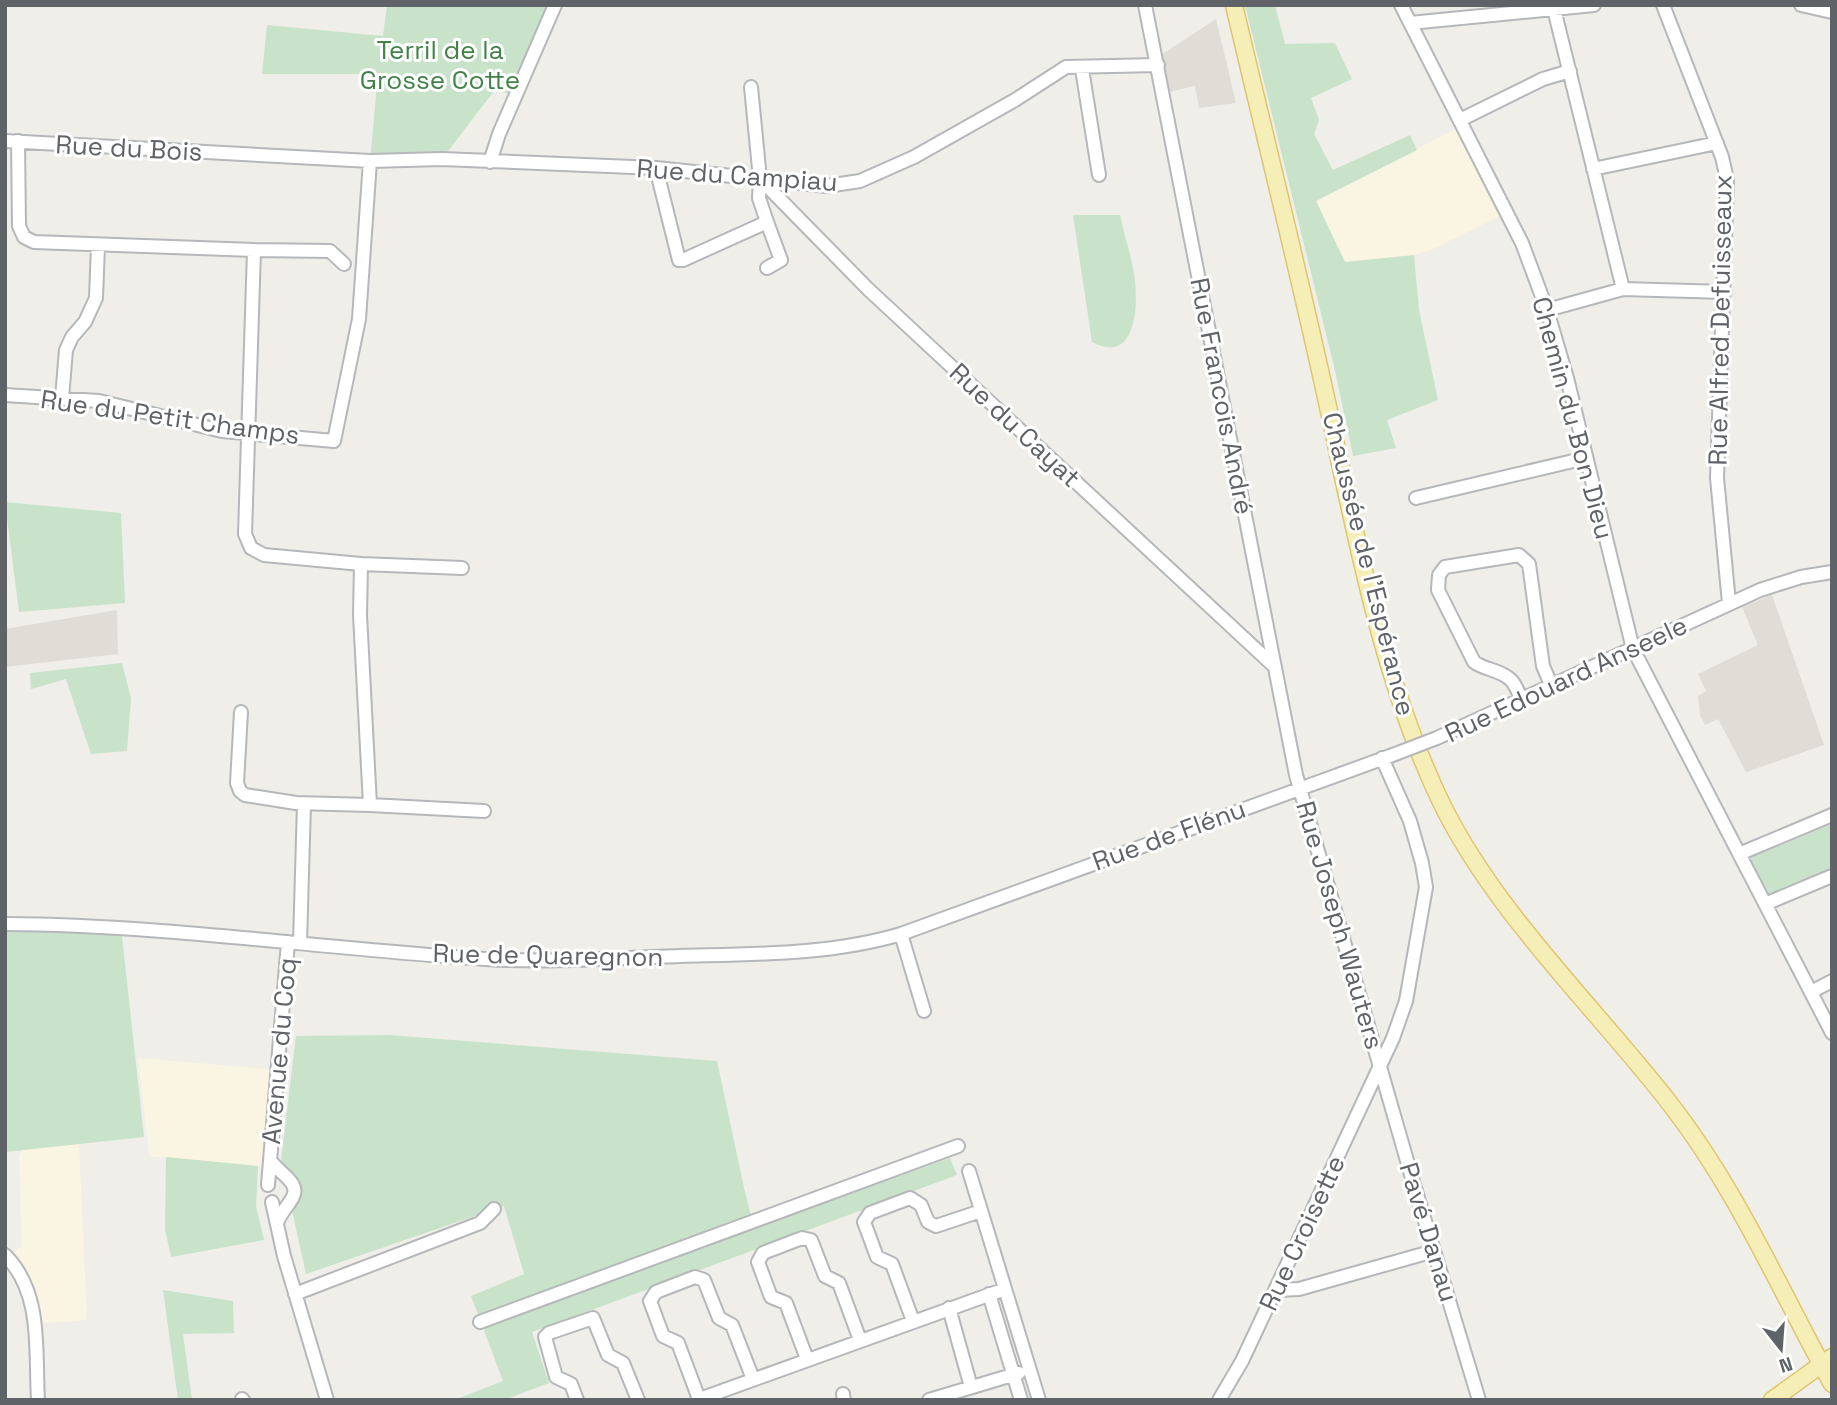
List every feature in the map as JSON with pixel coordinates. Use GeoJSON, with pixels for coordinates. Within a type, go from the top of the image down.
{"type":"FeatureCollection","features":[{"type":"Feature","properties":{"kind":"main road","name":"Chaussée de l'Espérance"},"geometry":{"type":"LineString","coordinates":[[1234,5],[1384,647],[1429,776],[1461,840],[1496,891],[1671,1105],[1708,1157],[1826,1361],[1832,1384]]}},
{"type":"Feature","properties":{"kind":"main road"},"geometry":{"type":"LineString","coordinates":[[1772,1400],[1826,1361]]}},
{"type":"Feature","properties":{"kind":"street"},"geometry":{"type":"LineString","coordinates":[[490,162],[499,134],[555,5]]}},
{"type":"Feature","properties":{"kind":"street","name":"Rue Francois André"},"geometry":{"type":"LineString","coordinates":[[1145,5],[1300,787]]}},
{"type":"Feature","properties":{"kind":"street","name":"Chemin du Bon Dieu"},"geometry":{"type":"LineString","coordinates":[[1401,5],[1522,243],[1547,310],[1567,378],[1633,649],[1832,1033]]}},
{"type":"Feature","properties":{"kind":"street"},"geometry":{"type":"LineString","coordinates":[[1410,23],[1593,5]]}},
{"type":"Feature","properties":{"kind":"street","name":"Rue Alfred Defuisseaux"},"geometry":{"type":"LineString","coordinates":[[1664,5],[1717,143],[1727,179],[1717,478],[1729,603]]}},
{"type":"Feature","properties":{"kind":"street"},"geometry":{"type":"LineString","coordinates":[[1801,5],[1832,12]]}},
{"type":"Feature","properties":{"kind":"street"},"geometry":{"type":"LineString","coordinates":[[1554,9],[1623,289]]}},
{"type":"Feature","properties":{"kind":"street","name":"Rue du Campiau"},"geometry":{"type":"LineString","coordinates":[[253,154],[370,161],[442,159],[656,168],[827,186],[860,181],[914,157],[1015,100],[1066,67],[1082,69],[1158,65]]}},
{"type":"Feature","properties":{"kind":"street"},"geometry":{"type":"LineString","coordinates":[[1082,69],[1098,175]]}},
{"type":"Feature","properties":{"kind":"street"},"geometry":{"type":"LineString","coordinates":[[1460,120],[1543,79],[1570,71]]}},
{"type":"Feature","properties":{"kind":"street"},"geometry":{"type":"LineString","coordinates":[[751,87],[760,179],[759,198],[781,260],[767,268]]}},
{"type":"Feature","properties":{"kind":"street"},"geometry":{"type":"LineString","coordinates":[[12,141],[19,226],[24,237],[34,242],[330,251],[344,264]]}},
{"type":"Feature","properties":{"kind":"street","name":"Rue du Bois"},"geometry":{"type":"LineString","coordinates":[[12,141],[253,154]]}},
{"type":"Feature","properties":{"kind":"street"},"geometry":{"type":"LineString","coordinates":[[1593,169],[1717,143]]}},
{"type":"Feature","properties":{"kind":"street","name":"Rue du Petit Champs"},"geometry":{"type":"LineString","coordinates":[[5,395],[99,401],[222,431],[334,441],[359,319],[370,161]]}},
{"type":"Feature","properties":{"kind":"street"},"geometry":{"type":"LineString","coordinates":[[656,168],[678,260],[683,261],[767,222]]}},
{"type":"Feature","properties":{"kind":"street","name":"Rue du Cayat"},"geometry":{"type":"LineString","coordinates":[[760,179],[868,289],[1275,667]]}},
{"type":"Feature","properties":{"kind":"street"},"geometry":{"type":"LineString","coordinates":[[62,398],[66,350],[72,337],[85,322],[96,298],[98,246]]}},
{"type":"Feature","properties":{"kind":"street"},"geometry":{"type":"LineString","coordinates":[[254,250],[245,534],[251,548],[264,555],[361,564],[462,568]]}},
{"type":"Feature","properties":{"kind":"street"},"geometry":{"type":"LineString","coordinates":[[1547,310],[1623,289],[1725,292]]}},
{"type":"Feature","properties":{"kind":"street"},"geometry":{"type":"LineString","coordinates":[[1416,498],[1586,458]]}},
{"type":"Feature","properties":{"kind":"street"},"geometry":{"type":"LineString","coordinates":[[1522,701],[1512,681],[1499,673],[1483,669],[1474,662],[1438,590],[1439,575],[1446,567],[1519,555],[1529,565],[1543,666],[1552,687]]}},
{"type":"Feature","properties":{"kind":"street"},"geometry":{"type":"LineString","coordinates":[[361,564],[360,615],[370,805]]}},
{"type":"Feature","properties":{"kind":"street","name":"Rue Edouard Anseele"},"geometry":{"type":"LineString","coordinates":[[1300,787],[1437,738],[1729,603],[1786,581],[1832,572]]}},
{"type":"Feature","properties":{"kind":"street"},"geometry":{"type":"LineString","coordinates":[[242,712],[237,783],[245,795],[304,803],[484,811]]}},
{"type":"Feature","properties":{"kind":"street","name":"Rue Croisette"},"geometry":{"type":"LineString","coordinates":[[1219,1400],[1239,1367],[1276,1290],[1397,1029],[1406,1001],[1426,887],[1410,821],[1386,757]]}},
{"type":"Feature","properties":{"kind":"street","name":"Rue de Flénu"},"geometry":{"type":"LineString","coordinates":[[1039,882],[1300,787]]}},
{"type":"Feature","properties":{"kind":"street","name":"Rue Joseph Wauters"},"geometry":{"type":"LineString","coordinates":[[1300,787],[1381,1063]]}},
{"type":"Feature","properties":{"kind":"street","name":"Avenue du Coq"},"geometry":{"type":"LineString","coordinates":[[268,1185],[294,943],[304,803]]}},
{"type":"Feature","properties":{"kind":"street"},"geometry":{"type":"LineString","coordinates":[[1739,854],[1832,816]]}},
{"type":"Feature","properties":{"kind":"street"},"geometry":{"type":"LineString","coordinates":[[1765,904],[1832,876]]}},
{"type":"Feature","properties":{"kind":"street","name":"Rue de Quaregnon"},"geometry":{"type":"LineString","coordinates":[[5,924],[121,927],[489,960],[721,955],[868,943],[901,934],[1039,882]]}},
{"type":"Feature","properties":{"kind":"street"},"geometry":{"type":"LineString","coordinates":[[901,934],[924,1011]]}},
{"type":"Feature","properties":{"kind":"street"},"geometry":{"type":"LineString","coordinates":[[1811,992],[1832,981]]}},
{"type":"Feature","properties":{"kind":"street","name":"Pavé Danau"},"geometry":{"type":"LineString","coordinates":[[1381,1063],[1479,1400]]}},
{"type":"Feature","properties":{"kind":"street"},"geometry":{"type":"LineString","coordinates":[[480,1322],[958,1146]]}},
{"type":"Feature","properties":{"kind":"street","name":"Avenue du Coq"},"geometry":{"type":"LineString","coordinates":[[270,1160],[285,1178]]}},
{"type":"Feature","properties":{"kind":"street"},"geometry":{"type":"LineString","coordinates":[[969,1171],[1039,1400]]}},
{"type":"Feature","properties":{"kind":"street"},"geometry":{"type":"LineString","coordinates":[[277,1228],[279,1215],[295,1192],[292,1183],[285,1178],[277,1178],[268,1185],[267,1194],[272,1202],[277,1228],[295,1294],[327,1400]]}},
{"type":"Feature","properties":{"kind":"street"},"geometry":{"type":"LineString","coordinates":[[913,1321],[892,1264],[877,1257],[864,1222],[870,1213],[910,1198],[920,1205],[928,1222],[936,1226],[981,1210]]}},
{"type":"Feature","properties":{"kind":"street"},"geometry":{"type":"LineString","coordinates":[[272,1202],[280,1206],[289,1203]]}},
{"type":"Feature","properties":{"kind":"street"},"geometry":{"type":"LineString","coordinates":[[295,1294],[480,1223],[494,1209]]}},
{"type":"Feature","properties":{"kind":"street"},"geometry":{"type":"LineString","coordinates":[[807,1359],[786,1303],[771,1297],[758,1262],[763,1253],[802,1238],[811,1240],[825,1276],[839,1283],[860,1340]]}},
{"type":"Feature","properties":{"kind":"street"},"geometry":{"type":"LineString","coordinates":[[1276,1290],[1299,1289],[1434,1251]]}},
{"type":"Feature","properties":{"kind":"street"},"geometry":{"type":"LineString","coordinates":[[5,1255],[23,1277],[31,1298],[38,1400]]}},
{"type":"Feature","properties":{"kind":"street"},"geometry":{"type":"LineString","coordinates":[[752,1379],[732,1325],[719,1318],[704,1280],[695,1277],[656,1292],[650,1301],[663,1336],[678,1343],[698,1399],[1005,1289]]}},
{"type":"Feature","properties":{"kind":"street"},"geometry":{"type":"LineString","coordinates":[[989,1294],[1021,1400]]}},
{"type":"Feature","properties":{"kind":"street"},"geometry":{"type":"LineString","coordinates":[[949,1308],[971,1387]]}},
{"type":"Feature","properties":{"kind":"street"},"geometry":{"type":"LineString","coordinates":[[577,1400],[571,1384],[556,1377],[544,1342],[549,1333],[593,1318],[608,1356],[623,1363],[638,1400]]}},
{"type":"Feature","properties":{"kind":"street"},"geometry":{"type":"LineString","coordinates":[[931,1399],[1030,1370]]}},
{"type":"Feature","properties":{"kind":"shaded area"},"geometry":{"type":"Polygon","coordinates":[[[1216,19],[1236,103],[1199,108],[1195,86],[1169,92],[1161,55],[1216,19]]]}},
{"type":"Feature","properties":{"kind":"shaded area"},"geometry":{"type":"Polygon","coordinates":[[[1463,125],[1506,213],[1431,250],[1406,257],[1345,262],[1316,201],[1463,125]]]}},
{"type":"Feature","properties":{"kind":"shaded area"},"geometry":{"type":"Polygon","coordinates":[[[1772,595],[1824,745],[1746,772],[1718,719],[1705,725],[1700,715],[1698,696],[1706,691],[1698,674],[1758,645],[1742,607],[1772,595]]]}},
{"type":"Feature","properties":{"kind":"shaded area"},"geometry":{"type":"Polygon","coordinates":[[[117,610],[118,654],[5,667],[5,629],[117,610]]]}},
{"type":"Feature","properties":{"kind":"shaded area"},"geometry":{"type":"Polygon","coordinates":[[[138,1058],[278,1070],[270,1168],[149,1156],[138,1058]]]}},
{"type":"Feature","properties":{"kind":"shaded area"},"geometry":{"type":"Polygon","coordinates":[[[79,1144],[87,1320],[34,1324],[8,1258],[22,1246],[19,1156],[22,1150],[79,1144]]]}},
{"type":"Feature","properties":{"kind":"green space","name":"Terril de la Grosse Cotte"},"geometry":{"type":"Polygon","coordinates":[[[387,5],[555,5],[517,95],[494,91],[442,159],[370,161],[378,74],[262,74],[267,25],[383,36],[387,5]]]}},
{"type":"Feature","properties":{"kind":"green space"},"geometry":{"type":"Polygon","coordinates":[[[1245,5],[1275,5],[1285,44],[1335,43],[1352,79],[1311,98],[1319,120],[1314,134],[1333,170],[1410,135],[1417,150],[1316,201],[1345,262],[1414,255],[1419,310],[1438,400],[1387,420],[1396,448],[1353,456],[1334,366],[1245,5]]]}},
{"type":"Feature","properties":{"kind":"green space"},"geometry":{"type":"Polygon","coordinates":[[[1073,215],[1120,215],[1133,267],[1136,300],[1132,328],[1118,346],[1107,347],[1092,342],[1073,215]]]}},
{"type":"Feature","properties":{"kind":"green space"},"geometry":{"type":"Polygon","coordinates":[[[5,502],[121,513],[125,603],[19,612],[5,502]]]}},
{"type":"Feature","properties":{"kind":"green space"},"geometry":{"type":"Polygon","coordinates":[[[122,663],[131,698],[127,751],[91,754],[66,679],[31,689],[30,673],[122,663]]]}},
{"type":"Feature","properties":{"kind":"green space"},"geometry":{"type":"Polygon","coordinates":[[[1832,824],[1832,870],[1769,896],[1750,858],[1832,824]]]}},
{"type":"Feature","properties":{"kind":"green space"},"geometry":{"type":"Polygon","coordinates":[[[5,924],[121,927],[144,1137],[5,1152],[5,924]]]}},
{"type":"Feature","properties":{"kind":"green space"},"geometry":{"type":"Polygon","coordinates":[[[389,1035],[717,1061],[754,1228],[950,1158],[957,1175],[532,1332],[549,1383],[504,1400],[454,1400],[503,1381],[471,1296],[524,1274],[504,1206],[306,1274],[281,1160],[296,1036],[389,1035]]]}},
{"type":"Feature","properties":{"kind":"green space"},"geometry":{"type":"Polygon","coordinates":[[[166,1157],[258,1166],[256,1206],[264,1240],[171,1257],[165,1229],[166,1157]]]}},
{"type":"Feature","properties":{"kind":"green space"},"geometry":{"type":"Polygon","coordinates":[[[163,1290],[233,1301],[234,1333],[183,1334],[192,1400],[178,1400],[163,1290]]]}}]}
